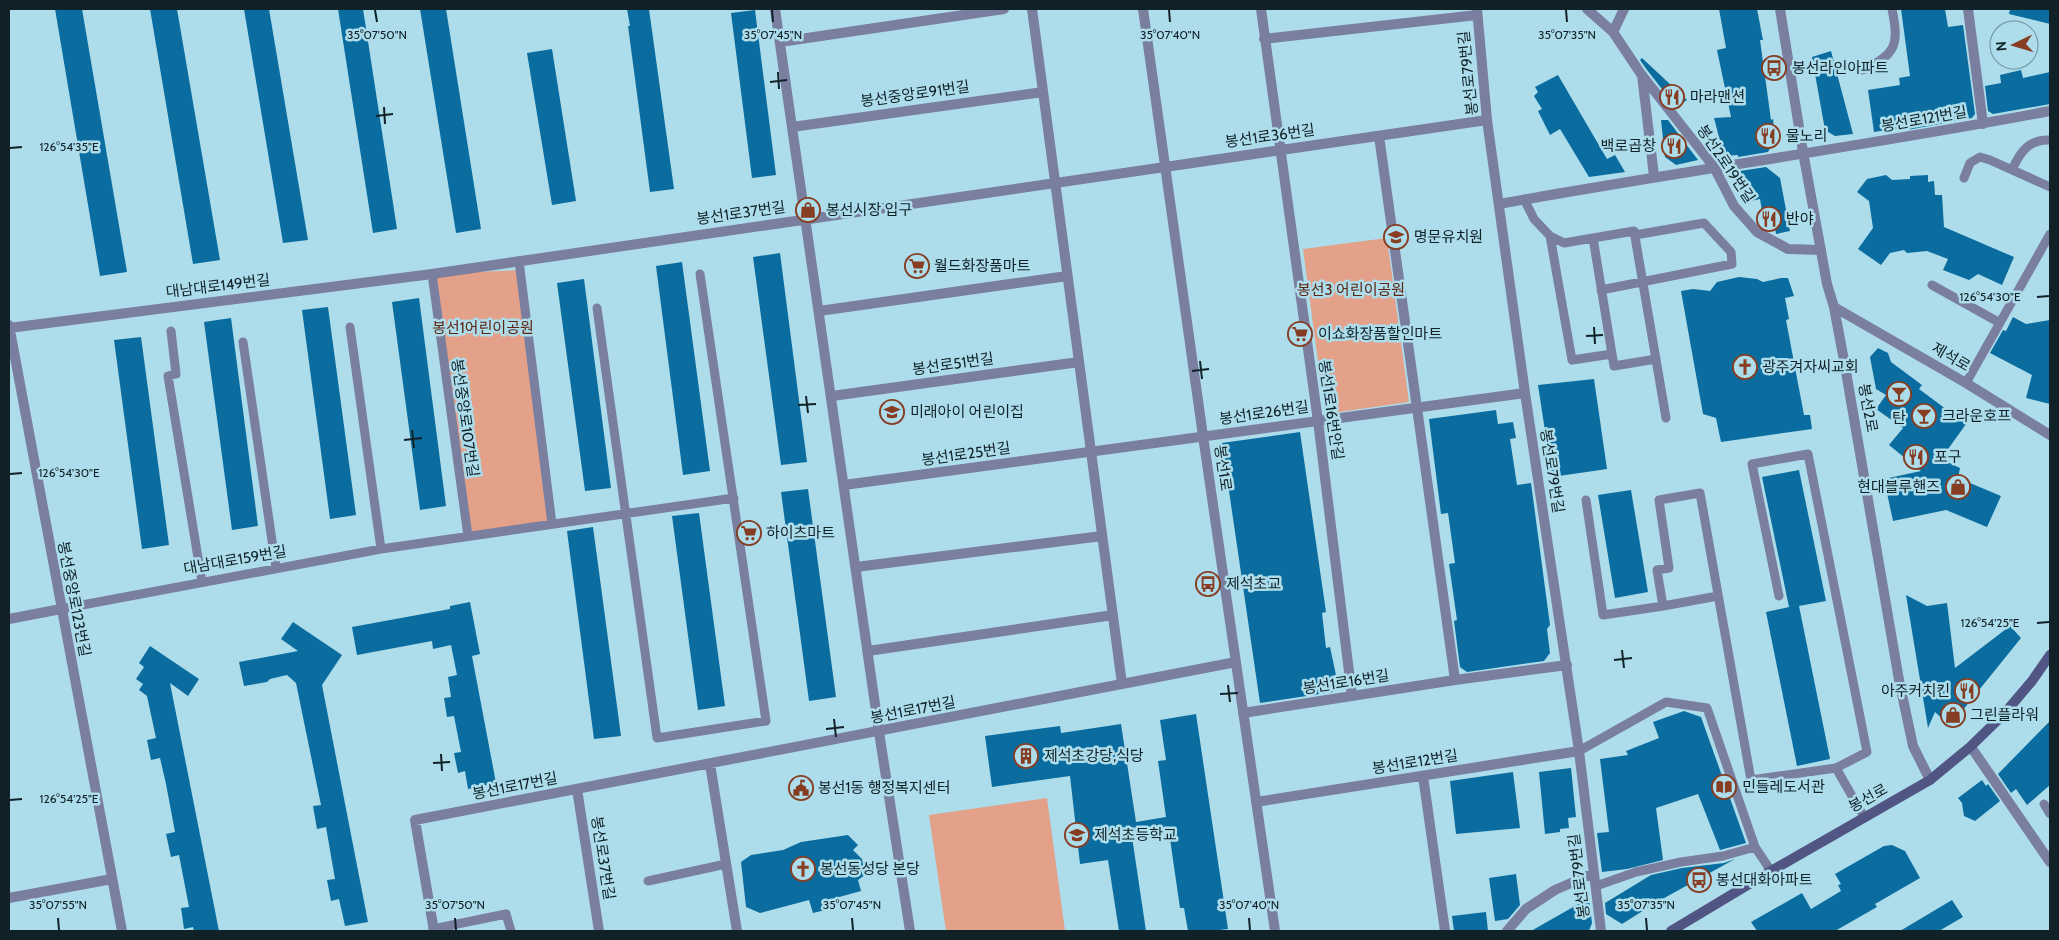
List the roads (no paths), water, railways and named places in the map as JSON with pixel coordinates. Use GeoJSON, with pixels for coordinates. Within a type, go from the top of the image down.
{"type":"FeatureCollection","features":[{"type":"Feature","properties":{"kind":"main road","name":"봉선로"},"geometry":{"type":"LineString","coordinates":[[1671,931],[1930,780],[1971,747],[2004,714],[2032,681],[2050,655]]}},
{"type":"Feature","properties":{"kind":"street"},"geometry":{"type":"LineString","coordinates":[[775,9],[879,732],[910,931]]}},
{"type":"Feature","properties":{"kind":"street"},"geometry":{"type":"LineString","coordinates":[[780,42],[1004,9]]}},
{"type":"Feature","properties":{"kind":"street"},"geometry":{"type":"LineString","coordinates":[[1032,9],[1122,684]]}},
{"type":"Feature","properties":{"kind":"street","name":"봉선1로"},"geometry":{"type":"LineString","coordinates":[[1143,9],[1275,931]]}},
{"type":"Feature","properties":{"kind":"street","name":"봉선1로16번안길"},"geometry":{"type":"LineString","coordinates":[[1261,9],[1318,421],[1352,696]]}},
{"type":"Feature","properties":{"kind":"street","name":"봉선2로19번길"},"geometry":{"type":"LineString","coordinates":[[1587,9],[1613,32],[1642,74],[1714,167],[1734,206],[1757,232],[1788,249],[1821,250]]}},
{"type":"Feature","properties":{"kind":"street"},"geometry":{"type":"LineString","coordinates":[[1613,32],[1624,9]]}},
{"type":"Feature","properties":{"kind":"street","name":"봉선2로"},"geometry":{"type":"LineString","coordinates":[[1780,9],[1803,152],[1827,284],[1834,307],[1899,680],[1913,746],[1930,780]]}},
{"type":"Feature","properties":{"kind":"street"},"geometry":{"type":"LineString","coordinates":[[1968,9],[1983,124]]}},
{"type":"Feature","properties":{"kind":"street","name":"봉선로79번길"},"geometry":{"type":"LineString","coordinates":[[1264,39],[1477,12],[1487,120],[1525,392],[1567,665],[1601,931]]}},
{"type":"Feature","properties":{"kind":"street"},"geometry":{"type":"LineString","coordinates":[[1642,74],[1654,176]]}},
{"type":"Feature","properties":{"kind":"street","name":"봉선중앙로91번길"},"geometry":{"type":"LineString","coordinates":[[792,126],[1043,92]]}},
{"type":"Feature","properties":{"kind":"street","name":"봉선로121번길"},"geometry":{"type":"LineString","coordinates":[[1499,204],[1654,176],[1803,152],[1888,141],[2050,111]]}},
{"type":"Feature","properties":{"kind":"street","name":"봉선1로36번길"},"geometry":{"type":"LineString","coordinates":[[1165,167],[1487,120]]}},
{"type":"Feature","properties":{"kind":"street"},"geometry":{"type":"LineString","coordinates":[[1378,136],[1455,680]]}},
{"type":"Feature","properties":{"kind":"street","name":"봉선1로37번길"},"geometry":{"type":"LineString","coordinates":[[432,274],[1165,167]]}},
{"type":"Feature","properties":{"kind":"street","name":"대남대로149번길"},"geometry":{"type":"LineString","coordinates":[[9,327],[432,274]]}},
{"type":"Feature","properties":{"kind":"street"},"geometry":{"type":"LineString","coordinates":[[819,311],[1067,276]]}},
{"type":"Feature","properties":{"kind":"street","name":"제석로"},"geometry":{"type":"LineString","coordinates":[[1834,307],[1966,383],[2050,436]]}},
{"type":"Feature","properties":{"kind":"street","name":"봉선중앙로123번길"},"geometry":{"type":"LineString","coordinates":[[9,327],[60,609],[122,931]]}},
{"type":"Feature","properties":{"kind":"street","name":"봉선로51번길"},"geometry":{"type":"LineString","coordinates":[[832,396],[1078,362]]}},
{"type":"Feature","properties":{"kind":"street","name":"봉선1로26번길"},"geometry":{"type":"LineString","coordinates":[[1203,436],[1525,392]]}},
{"type":"Feature","properties":{"kind":"street","name":"봉선1로25번길"},"geometry":{"type":"LineString","coordinates":[[844,485],[1203,436]]}},
{"type":"Feature","properties":{"kind":"street"},"geometry":{"type":"LineString","coordinates":[[856,567],[1102,536]]}},
{"type":"Feature","properties":{"kind":"street","name":"대남대로159번길"},"geometry":{"type":"LineString","coordinates":[[9,619],[60,609]]}},
{"type":"Feature","properties":{"kind":"street"},"geometry":{"type":"LineString","coordinates":[[868,650],[1113,615]]}},
{"type":"Feature","properties":{"kind":"street","name":"봉선1로17번길"},"geometry":{"type":"LineString","coordinates":[[433,930],[415,820],[1236,662]]}},
{"type":"Feature","properties":{"kind":"street","name":"봉선1로16번길"},"geometry":{"type":"LineString","coordinates":[[1243,713],[1455,680],[1567,665]]}},
{"type":"Feature","properties":{"kind":"street"},"geometry":{"type":"LineString","coordinates":[[1971,747],[2050,862]]}},
{"type":"Feature","properties":{"kind":"street","name":"봉선1로12번길"},"geometry":{"type":"LineString","coordinates":[[1256,802],[1579,751]]}},
{"type":"Feature","properties":{"kind":"street"},"geometry":{"type":"LineString","coordinates":[[710,764],[737,931]]}},
{"type":"Feature","properties":{"kind":"street"},"geometry":{"type":"LineString","coordinates":[[1422,776],[1445,931]]}},
{"type":"Feature","properties":{"kind":"street","name":"봉선로37번길"},"geometry":{"type":"LineString","coordinates":[[577,789],[599,931]]}},
{"type":"Feature","properties":{"kind":"street"},"geometry":{"type":"LineString","coordinates":[[1507,931],[1526,910],[1555,890],[1594,873]]}},
{"type":"Feature","properties":{"kind":"street"},"geometry":{"type":"LineString","coordinates":[[9,898],[112,879]]}},
{"type":"Feature","properties":{"kind":"lane"},"geometry":{"type":"LineString","coordinates":[[1863,70],[1884,58],[1892,50],[1896,37],[1892,9]]}},
{"type":"Feature","properties":{"kind":"lane"},"geometry":{"type":"LineString","coordinates":[[2012,170],[2023,149],[2041,140],[2050,140]]}},
{"type":"Feature","properties":{"kind":"lane"},"geometry":{"type":"LineString","coordinates":[[1964,178],[1970,163],[1980,158],[2050,187]]}},
{"type":"Feature","properties":{"kind":"lane"},"geometry":{"type":"LineString","coordinates":[[1524,199],[1534,219],[1550,236],[1564,243],[1634,231],[1666,418]]}},
{"type":"Feature","properties":{"kind":"lane"},"geometry":{"type":"LineString","coordinates":[[1602,290],[1732,264],[1731,252],[1704,223],[1635,235]]}},
{"type":"Feature","properties":{"kind":"lane"},"geometry":{"type":"LineString","coordinates":[[1966,383],[2050,234]]}},
{"type":"Feature","properties":{"kind":"lane"},"geometry":{"type":"LineString","coordinates":[[1550,236],[1572,360],[1612,354]]}},
{"type":"Feature","properties":{"kind":"lane"},"geometry":{"type":"LineString","coordinates":[[1593,238],[1614,366],[1656,358]]}},
{"type":"Feature","properties":{"kind":"lane"},"geometry":{"type":"LineString","coordinates":[[519,261],[552,524]]}},
{"type":"Feature","properties":{"kind":"lane","name":"봉선중앙로107번길"},"geometry":{"type":"LineString","coordinates":[[432,274],[468,536]]}},
{"type":"Feature","properties":{"kind":"lane"},"geometry":{"type":"LineString","coordinates":[[597,308],[657,738],[766,721],[700,274]]}},
{"type":"Feature","properties":{"kind":"lane"},"geometry":{"type":"LineString","coordinates":[[1932,285],[2000,323]]}},
{"type":"Feature","properties":{"kind":"lane"},"geometry":{"type":"LineString","coordinates":[[350,327],[381,549]]}},
{"type":"Feature","properties":{"kind":"lane"},"geometry":{"type":"LineString","coordinates":[[171,331],[176,374],[168,376],[202,582]]}},
{"type":"Feature","properties":{"kind":"lane"},"geometry":{"type":"LineString","coordinates":[[243,342],[276,568]]}},
{"type":"Feature","properties":{"kind":"lane"},"geometry":{"type":"LineString","coordinates":[[1663,606],[1657,570],[1669,568],[1659,500],[1700,493],[1751,780],[1836,768],[1866,752],[1808,454],[1752,464],[1779,596]]}},
{"type":"Feature","properties":{"kind":"lane","name":"대남대로159번길"},"geometry":{"type":"LineString","coordinates":[[60,609],[381,549],[734,498]]}},
{"type":"Feature","properties":{"kind":"lane"},"geometry":{"type":"LineString","coordinates":[[1586,500],[1603,615],[1718,596]]}},
{"type":"Feature","properties":{"kind":"lane"},"geometry":{"type":"LineString","coordinates":[[1579,751],[1666,702],[1707,708],[1755,847],[1771,871]]}},
{"type":"Feature","properties":{"kind":"lane"},"geometry":{"type":"LineString","coordinates":[[1836,768],[1864,817]]}},
{"type":"Feature","properties":{"kind":"lane"},"geometry":{"type":"LineString","coordinates":[[2044,804],[2050,814]]}},
{"type":"Feature","properties":{"kind":"lane"},"geometry":{"type":"LineString","coordinates":[[1596,886],[1636,872],[1681,862],[1723,856],[1755,847]]}},
{"type":"Feature","properties":{"kind":"lane"},"geometry":{"type":"LineString","coordinates":[[648,881],[726,864]]}},
{"type":"Feature","properties":{"kind":"lane"},"geometry":{"type":"LineString","coordinates":[[433,930],[506,914],[511,931]]}},
{"type":"Feature","properties":{"kind":"place","name":"봉선라인아파트"},"geometry":{"type":"Point","coordinates":[1774,68]}},
{"type":"Feature","properties":{"kind":"place","name":"마라맨션"},"geometry":{"type":"Point","coordinates":[1672,97]}},
{"type":"Feature","properties":{"kind":"place","name":"물노리"},"geometry":{"type":"Point","coordinates":[1768,136]}},
{"type":"Feature","properties":{"kind":"place","name":"백로곱창"},"geometry":{"type":"Point","coordinates":[1674,146]}},
{"type":"Feature","properties":{"kind":"place","name":"봉선시장 입구"},"geometry":{"type":"Point","coordinates":[808,210]}},
{"type":"Feature","properties":{"kind":"place","name":"반야"},"geometry":{"type":"Point","coordinates":[1769,219]}},
{"type":"Feature","properties":{"kind":"place","name":"명문유치원"},"geometry":{"type":"Point","coordinates":[1396,237]}},
{"type":"Feature","properties":{"kind":"place","name":"월드화장품마트"},"geometry":{"type":"Point","coordinates":[917,266]}},
{"type":"Feature","properties":{"kind":"place","name":"이쇼화장품할인마트"},"geometry":{"type":"Point","coordinates":[1300,334]}},
{"type":"Feature","properties":{"kind":"place","name":"광주겨자씨교회"},"geometry":{"type":"Point","coordinates":[1745,367]}},
{"type":"Feature","properties":{"kind":"place","name":"탄"},"geometry":{"type":"Point","coordinates":[1899,394]}},
{"type":"Feature","properties":{"kind":"place","name":"미래아이 어린이집"},"geometry":{"type":"Point","coordinates":[892,412]}},
{"type":"Feature","properties":{"kind":"place","name":"크라운호프"},"geometry":{"type":"Point","coordinates":[1924,416]}},
{"type":"Feature","properties":{"kind":"place","name":"포구"},"geometry":{"type":"Point","coordinates":[1916,457]}},
{"type":"Feature","properties":{"kind":"place","name":"현대블루핸즈"},"geometry":{"type":"Point","coordinates":[1958,487]}},
{"type":"Feature","properties":{"kind":"place","name":"하이츠마트"},"geometry":{"type":"Point","coordinates":[749,533]}},
{"type":"Feature","properties":{"kind":"place","name":"제석초교"},"geometry":{"type":"Point","coordinates":[1208,584]}},
{"type":"Feature","properties":{"kind":"place","name":"아주커치킨"},"geometry":{"type":"Point","coordinates":[1967,691]}},
{"type":"Feature","properties":{"kind":"place","name":"그린플라워"},"geometry":{"type":"Point","coordinates":[1953,715]}},
{"type":"Feature","properties":{"kind":"place","name":"제석초강당,식당"},"geometry":{"type":"Point","coordinates":[1026,756]}},
{"type":"Feature","properties":{"kind":"place","name":"민들레도서관"},"geometry":{"type":"Point","coordinates":[1724,787]}},
{"type":"Feature","properties":{"kind":"place","name":"봉선1동 행정복지센터"},"geometry":{"type":"Point","coordinates":[801,788]}},
{"type":"Feature","properties":{"kind":"place","name":"제석초등학교"},"geometry":{"type":"Point","coordinates":[1077,835]}},
{"type":"Feature","properties":{"kind":"place","name":"봉선동성당 본당"},"geometry":{"type":"Point","coordinates":[803,869]}},
{"type":"Feature","properties":{"kind":"place","name":"봉선대화아파트"},"geometry":{"type":"Point","coordinates":[1699,880]}},
{"type":"Feature","properties":{"kind":"park label","name":"봉선3 어린이공원"},"geometry":{"type":"Point","coordinates":[1351,290]}},
{"type":"Feature","properties":{"kind":"park label","name":"봉선1어린이공원"},"geometry":{"type":"Point","coordinates":[483,328]}}]}
